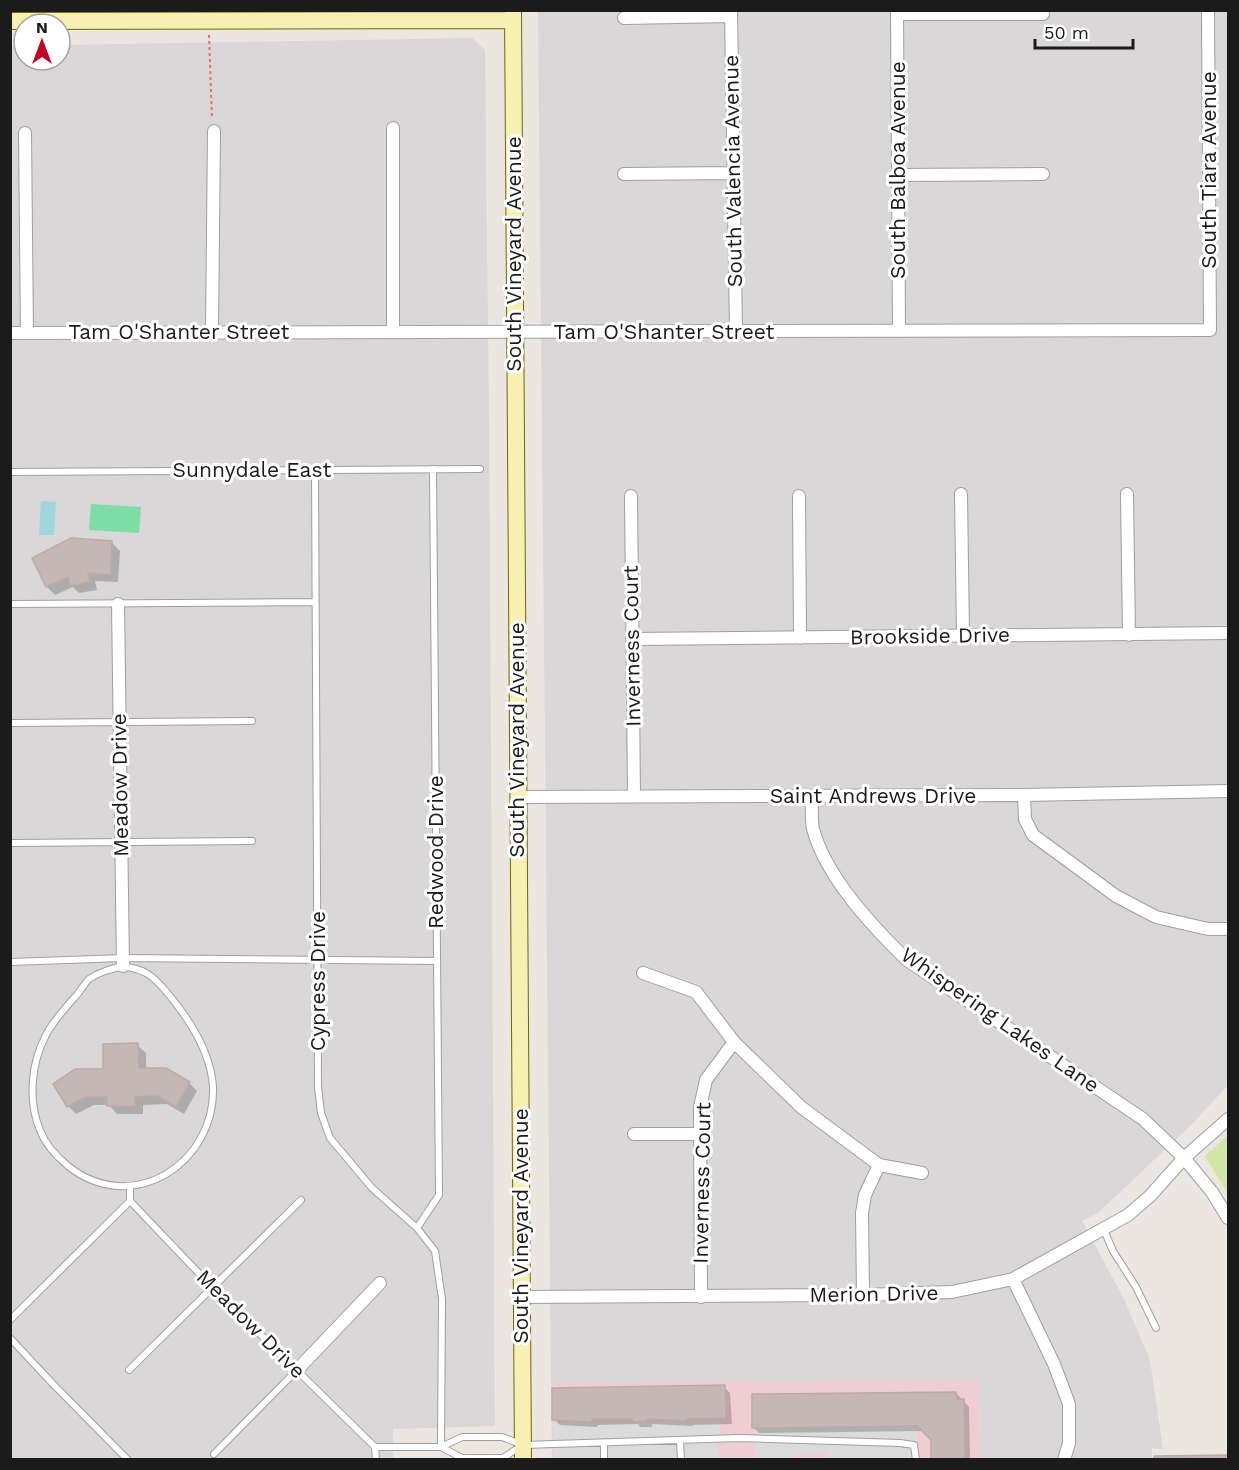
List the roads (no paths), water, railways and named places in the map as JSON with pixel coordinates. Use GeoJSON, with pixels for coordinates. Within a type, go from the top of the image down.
{"type":"FeatureCollection","features":[{"type":"Feature","properties":{"kind":"main road"},"geometry":{"type":"LineString","coordinates":[[72,17],[141,16],[209,21],[304,16],[513,15]]}},
{"type":"Feature","properties":{"kind":"main road","name":"South Vineyard Avenue"},"geometry":{"type":"LineString","coordinates":[[513,15],[523,1452]]}},
{"type":"Feature","properties":{"kind":"street","name":"South Tiara Avenue"},"geometry":{"type":"LineString","coordinates":[[1208,10],[1210,330]]}},
{"type":"Feature","properties":{"kind":"street"},"geometry":{"type":"LineString","coordinates":[[897,12],[1043,14]]}},
{"type":"Feature","properties":{"kind":"street","name":"South Balboa Avenue"},"geometry":{"type":"LineString","coordinates":[[897,12],[899,330]]}},
{"type":"Feature","properties":{"kind":"street"},"geometry":{"type":"LineString","coordinates":[[624,18],[731,13]]}},
{"type":"Feature","properties":{"kind":"street","name":"South Valencia Avenue"},"geometry":{"type":"LineString","coordinates":[[731,13],[736,331]]}},
{"type":"Feature","properties":{"kind":"street"},"geometry":{"type":"LineString","coordinates":[[393,129],[393,330]]}},
{"type":"Feature","properties":{"kind":"street"},"geometry":{"type":"LineString","coordinates":[[212,332],[214,131]]}},
{"type":"Feature","properties":{"kind":"street"},"geometry":{"type":"LineString","coordinates":[[25,133],[27,333]]}},
{"type":"Feature","properties":{"kind":"street"},"geometry":{"type":"LineString","coordinates":[[624,174],[733,173]]}},
{"type":"Feature","properties":{"kind":"street"},"geometry":{"type":"LineString","coordinates":[[898,175],[1043,174]]}},
{"type":"Feature","properties":{"kind":"street","name":"Tam O'Shanter Street"},"geometry":{"type":"LineString","coordinates":[[10,333],[393,330],[515,333],[1210,330]]}},
{"type":"Feature","properties":{"kind":"street"},"geometry":{"type":"LineString","coordinates":[[961,494],[963,634]]}},
{"type":"Feature","properties":{"kind":"street"},"geometry":{"type":"LineString","coordinates":[[1127,495],[1130,635]]}},
{"type":"Feature","properties":{"kind":"street","name":"Inverness Court"},"geometry":{"type":"LineString","coordinates":[[631,496],[634,796]]}},
{"type":"Feature","properties":{"kind":"street"},"geometry":{"type":"LineString","coordinates":[[799,496],[800,638]]}},
{"type":"Feature","properties":{"kind":"street","name":"Meadow Drive"},"geometry":{"type":"LineString","coordinates":[[118,604],[123,962]]}},
{"type":"Feature","properties":{"kind":"street","name":"Brookside Drive"},"geometry":{"type":"LineString","coordinates":[[632,639],[1228,633]]}},
{"type":"Feature","properties":{"kind":"street","name":"Saint Andrews Drive"},"geometry":{"type":"LineString","coordinates":[[517,797],[1024,795],[1228,791]]}},
{"type":"Feature","properties":{"kind":"street"},"geometry":{"type":"LineString","coordinates":[[1024,795],[1025,819],[1033,835],[1116,896],[1156,917],[1208,929],[1228,928]]}},
{"type":"Feature","properties":{"kind":"street","name":"Whispering Lakes Lane"},"geometry":{"type":"LineString","coordinates":[[812,796],[813,828],[827,865],[874,928],[907,960],[1143,1119],[1184,1158],[1212,1192],[1228,1218]]}},
{"type":"Feature","properties":{"kind":"street"},"geometry":{"type":"LineString","coordinates":[[643,974],[696,992],[734,1042],[801,1107],[879,1165],[922,1173]]}},
{"type":"Feature","properties":{"kind":"street","name":"Inverness Court"},"geometry":{"type":"LineString","coordinates":[[701,1298],[700,1107],[706,1080],[734,1042]]}},
{"type":"Feature","properties":{"kind":"street","name":"Merion Drive"},"geometry":{"type":"LineString","coordinates":[[521,1297],[863,1296],[952,1292],[1013,1279],[1128,1215],[1150,1196],[1184,1158],[1228,1119]]}},
{"type":"Feature","properties":{"kind":"street"},"geometry":{"type":"LineString","coordinates":[[634,1134],[699,1134]]}},
{"type":"Feature","properties":{"kind":"street"},"geometry":{"type":"LineString","coordinates":[[863,1296],[862,1213],[865,1194],[879,1165]]}},
{"type":"Feature","properties":{"kind":"street"},"geometry":{"type":"LineString","coordinates":[[1013,1279],[1054,1364],[1069,1404],[1069,1443],[1064,1460]]}},
{"type":"Feature","properties":{"kind":"street"},"geometry":{"type":"LineString","coordinates":[[297,1370],[380,1283]]}},
{"type":"Feature","properties":{"kind":"lane","name":"Redwood Drive"},"geometry":{"type":"LineString","coordinates":[[417,1228],[439,1195],[433,469]]}},
{"type":"Feature","properties":{"kind":"lane","name":"Sunnydale East"},"geometry":{"type":"LineString","coordinates":[[10,472],[480,469]]}},
{"type":"Feature","properties":{"kind":"lane","name":"Cypress Drive"},"geometry":{"type":"LineString","coordinates":[[315,470],[318,1087],[321,1113],[330,1138],[349,1162],[372,1188],[417,1228],[435,1251],[442,1299],[441,1447]]}},
{"type":"Feature","properties":{"kind":"lane"},"geometry":{"type":"LineString","coordinates":[[10,604],[315,602]]}},
{"type":"Feature","properties":{"kind":"lane"},"geometry":{"type":"LineString","coordinates":[[10,723],[252,721]]}},
{"type":"Feature","properties":{"kind":"lane"},"geometry":{"type":"LineString","coordinates":[[10,843],[252,841]]}},
{"type":"Feature","properties":{"kind":"lane"},"geometry":{"type":"LineString","coordinates":[[10,962],[437,961]]}},
{"type":"Feature","properties":{"kind":"lane"},"geometry":{"type":"LineString","coordinates":[[123,962],[152,976],[181,1011],[200,1039],[211,1071],[213,1089],[208,1121],[191,1153],[154,1181],[130,1186],[97,1183],[78,1174],[61,1160],[49,1147],[40,1131],[34,1111],[33,1091],[34,1072],[45,1036],[88,980],[123,962]]}},
{"type":"Feature","properties":{"kind":"lane"},"geometry":{"type":"LineString","coordinates":[[10,1320],[130,1201],[130,1186]]}},
{"type":"Feature","properties":{"kind":"lane"},"geometry":{"type":"LineString","coordinates":[[129,1370],[301,1200]]}},
{"type":"Feature","properties":{"kind":"lane","name":"Meadow Drive"},"geometry":{"type":"LineString","coordinates":[[130,1201],[212,1287],[375,1447]]}},
{"type":"Feature","properties":{"kind":"lane"},"geometry":{"type":"LineString","coordinates":[[1104,1230],[1113,1251],[1136,1287],[1156,1328]]}},
{"type":"Feature","properties":{"kind":"lane"},"geometry":{"type":"LineString","coordinates":[[10,1338],[128,1460]]}},
{"type":"Feature","properties":{"kind":"lane"},"geometry":{"type":"LineString","coordinates":[[214,1454],[297,1370]]}},
{"type":"Feature","properties":{"kind":"lane"},"geometry":{"type":"LineString","coordinates":[[376,1460],[375,1447],[441,1447],[462,1437],[502,1437],[523,1452]]}},
{"type":"Feature","properties":{"kind":"lane"},"geometry":{"type":"LineString","coordinates":[[441,1447],[462,1458],[503,1458],[523,1452],[604,1443],[739,1438],[900,1443],[914,1445],[916,1460]]}},
{"type":"Feature","properties":{"kind":"lane"},"geometry":{"type":"LineString","coordinates":[[680,1441],[681,1460]]}},
{"type":"Feature","properties":{"kind":"lane"},"geometry":{"type":"LineString","coordinates":[[604,1443],[604,1460]]}},
{"type":"Feature","properties":{"kind":"water"},"geometry":{"type":"Polygon","coordinates":[[[41,501],[56,502],[54,535],[39,535],[41,501]]]}}]}
